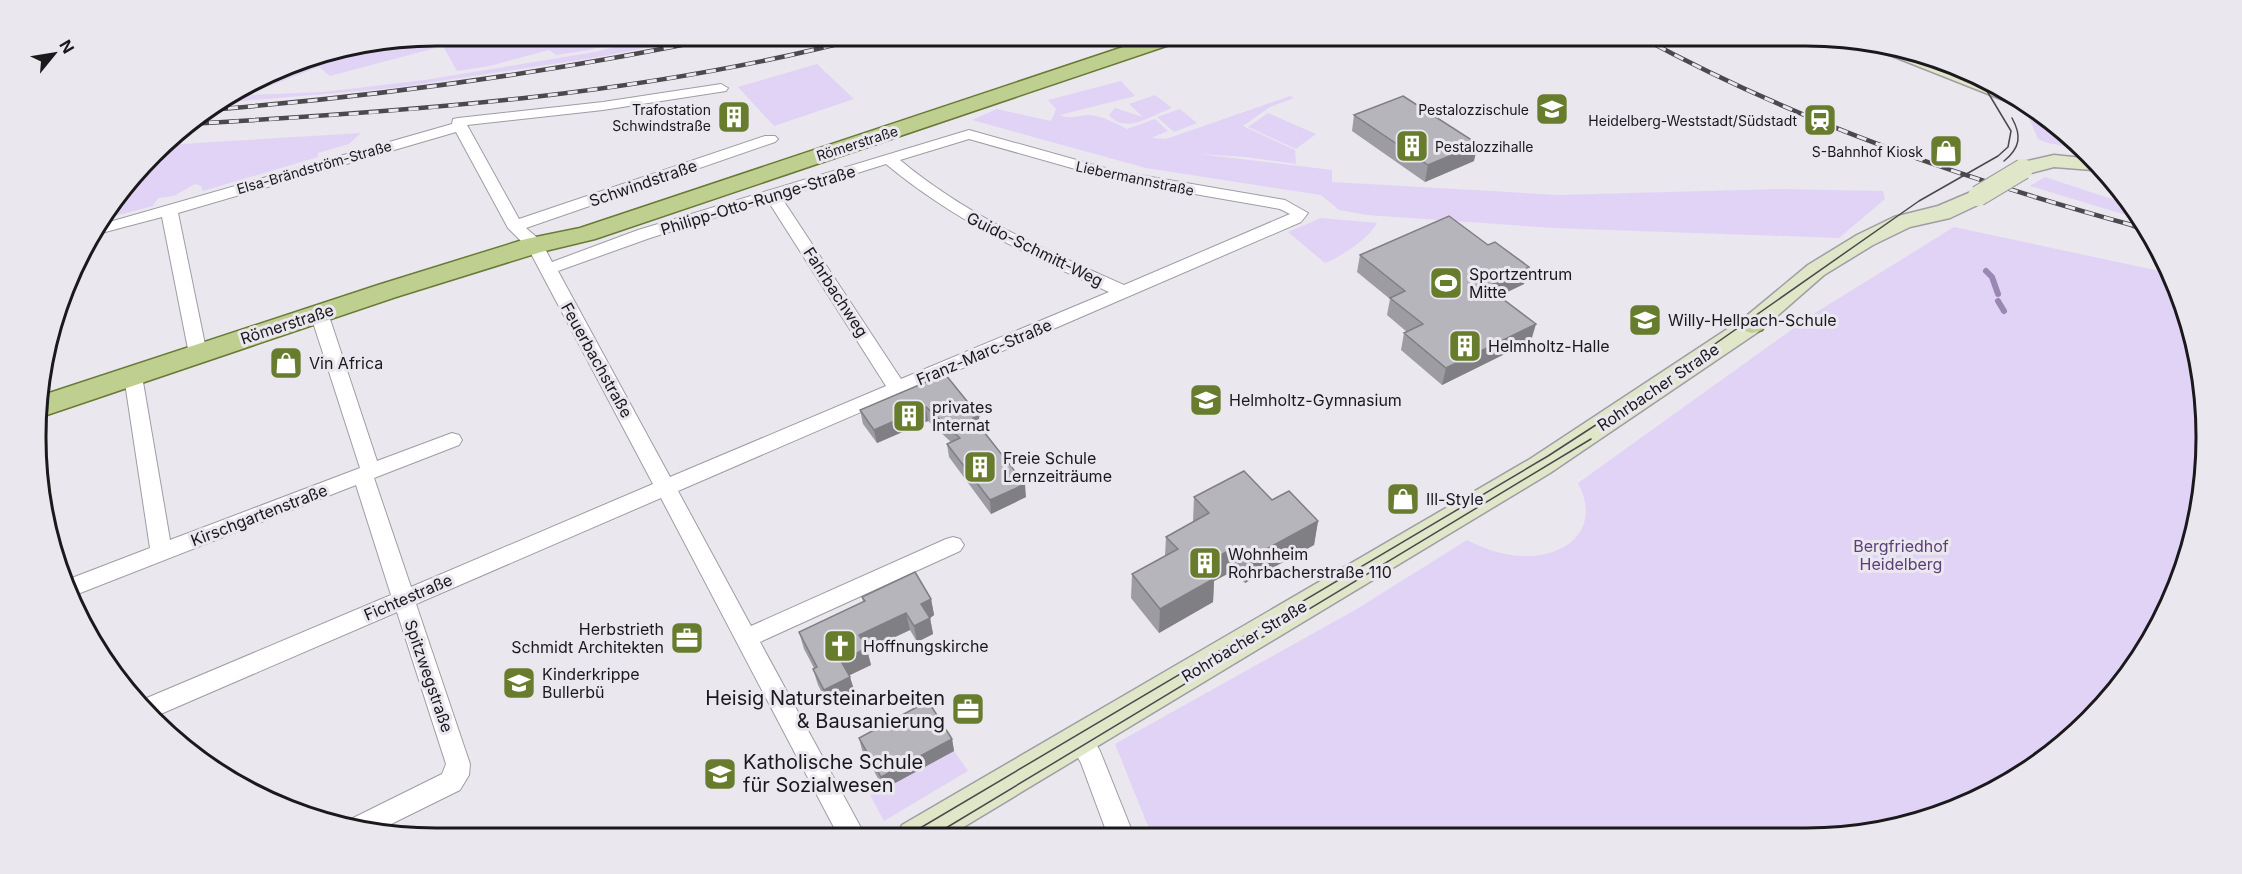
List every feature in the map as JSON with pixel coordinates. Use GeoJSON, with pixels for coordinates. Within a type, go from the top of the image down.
{"type":"FeatureCollection","features":[{"type":"Feature","properties":{"kind":"main road","name":"Römerstraße"},"geometry":{"type":"LineString","coordinates":[[535,245],[571,225],[952,103],[1120,46]]}},
{"type":"Feature","properties":{"kind":"main road","name":"Römerstraße"},"geometry":{"type":"LineString","coordinates":[[48,404],[319,313],[535,245],[586,234],[1147,46]]}},
{"type":"Feature","properties":{"kind":"main road","name":"Rohrbacher Straße"},"geometry":{"type":"LineString","coordinates":[[930,828],[1540,466],[1752,324],[1816,270],[1865,240],[1902,222],[1931,213],[1942,213],[1978,196],[2023,169],[2054,161],[2084,164]]}},
{"type":"Feature","properties":{"kind":"street"},"geometry":{"type":"LineString","coordinates":[[460,126],[458,122],[603,106],[721,88]]}},
{"type":"Feature","properties":{"kind":"street","name":"Feuerbachstraße"},"geometry":{"type":"LineString","coordinates":[[460,126],[515,226],[535,245],[848,828]]}},
{"type":"Feature","properties":{"kind":"street","name":"Elsa-Brändström-Straße"},"geometry":{"type":"LineString","coordinates":[[107,228],[460,126]]}},
{"type":"Feature","properties":{"kind":"street","name":"Philipp-Otto-Runge-Straße"},"geometry":{"type":"LineString","coordinates":[[548,269],[644,234],[969,134]]}},
{"type":"Feature","properties":{"kind":"street","name":"Liebermannstraße"},"geometry":{"type":"LineString","coordinates":[[969,134],[1114,175],[1285,206],[1296,209],[1300,216]]}},
{"type":"Feature","properties":{"kind":"street","name":"Schwindstraße"},"geometry":{"type":"LineString","coordinates":[[515,226],[770,139]]}},
{"type":"Feature","properties":{"kind":"street","name":"Guido-Schmitt-Weg"},"geometry":{"type":"LineString","coordinates":[[889,159],[920,186],[981,225],[1125,292]]}},
{"type":"Feature","properties":{"kind":"street","name":"Fahrbachweg"},"geometry":{"type":"LineString","coordinates":[[773,196],[898,388]]}},
{"type":"Feature","properties":{"kind":"street"},"geometry":{"type":"LineString","coordinates":[[169,210],[198,354]]}},
{"type":"Feature","properties":{"kind":"street","name":"Franz-Marc-Straße"},"geometry":{"type":"LineString","coordinates":[[666,486],[1300,216]]}},
{"type":"Feature","properties":{"kind":"street","name":"Spitzwegstraße"},"geometry":{"type":"LineString","coordinates":[[319,313],[403,600],[458,764],[457,775],[451,782],[371,822]]}},
{"type":"Feature","properties":{"kind":"street"},"geometry":{"type":"LineString","coordinates":[[133,376],[161,553]]}},
{"type":"Feature","properties":{"kind":"street","name":"Kirschgartenstraße"},"geometry":{"type":"LineString","coordinates":[[76,586],[452,440]]}},
{"type":"Feature","properties":{"kind":"street","name":"Fichtestraße"},"geometry":{"type":"LineString","coordinates":[[154,706],[666,486]]}},
{"type":"Feature","properties":{"kind":"street"},"geometry":{"type":"LineString","coordinates":[[746,638],[953,545]]}},
{"type":"Feature","properties":{"kind":"street"},"geometry":{"type":"LineString","coordinates":[[1080,740],[1091,759],[1118,828]]}},
{"type":"Feature","properties":{"kind":"green space"},"geometry":{"type":"Polygon","coordinates":[[[443,46],[330,76],[319,67],[257,91],[311,67],[336,60],[386,50],[443,46]]]}},
{"type":"Feature","properties":{"kind":"green space"},"geometry":{"type":"Polygon","coordinates":[[[443,46],[604,46],[556,55],[549,50],[489,66],[457,71],[443,46]]]}},
{"type":"Feature","properties":{"kind":"green space"},"geometry":{"type":"Polygon","coordinates":[[[618,46],[656,46],[592,58],[394,88],[238,101],[250,95],[323,92],[425,80],[595,52],[618,46]]]}},
{"type":"Feature","properties":{"kind":"green space"},"geometry":{"type":"Polygon","coordinates":[[[817,64],[854,99],[774,126],[738,87],[817,64]]]}},
{"type":"Feature","properties":{"kind":"green space"},"geometry":{"type":"Polygon","coordinates":[[[1121,81],[1135,96],[1060,115],[1094,116],[1127,129],[1155,119],[1168,131],[1151,138],[1166,139],[1290,96],[1294,98],[1270,107],[1243,126],[1295,150],[1296,164],[1246,157],[1199,154],[1332,170],[1332,182],[1559,195],[1778,189],[1883,191],[1885,199],[1839,238],[1553,228],[1367,215],[1339,210],[1321,195],[1146,168],[972,120],[997,109],[1051,121],[1056,109],[1048,100],[1121,81]]]}},
{"type":"Feature","properties":{"kind":"green space"},"geometry":{"type":"Polygon","coordinates":[[[1155,95],[1172,108],[1148,119],[1131,123],[1116,121],[1109,115],[1115,108],[1143,117],[1129,104],[1155,95]]]}},
{"type":"Feature","properties":{"kind":"green space"},"geometry":{"type":"Polygon","coordinates":[[[1180,109],[1197,123],[1174,132],[1157,117],[1180,109]]]}},
{"type":"Feature","properties":{"kind":"green space"},"geometry":{"type":"Polygon","coordinates":[[[1268,113],[1316,134],[1296,149],[1248,127],[1268,113]]]}},
{"type":"Feature","properties":{"kind":"green space"},"geometry":{"type":"Polygon","coordinates":[[[2028,116],[2065,146],[2048,143],[2038,139],[2028,116]]]}},
{"type":"Feature","properties":{"kind":"green space"},"geometry":{"type":"Polygon","coordinates":[[[361,133],[349,144],[318,153],[318,157],[203,191],[201,186],[195,184],[174,196],[158,198],[153,206],[115,216],[143,180],[179,144],[361,133]]]}},
{"type":"Feature","properties":{"kind":"green space"},"geometry":{"type":"Polygon","coordinates":[[[2045,177],[2116,200],[2127,215],[2030,186],[2045,177]]]}},
{"type":"Feature","properties":{"kind":"green space"},"geometry":{"type":"Polygon","coordinates":[[[1321,218],[1377,223],[1368,235],[1354,246],[1325,263],[1288,232],[1321,218]]]}},
{"type":"Feature","properties":{"kind":"green space","name":"Bergfriedhof Heidelberg"},"geometry":{"type":"Polygon","coordinates":[[[1954,227],[2158,271],[2175,311],[2182,336],[2195,411],[2195,463],[2182,538],[2166,586],[2130,654],[2099,694],[2043,747],[1978,787],[1931,807],[1881,820],[1831,827],[1149,828],[1115,744],[1355,610],[1467,540],[1493,551],[1521,556],[1553,552],[1566,546],[1576,538],[1583,527],[1586,514],[1584,499],[1578,483],[1815,313],[1954,227]]]}},
{"type":"Feature","properties":{"kind":"green space"},"geometry":{"type":"Polygon","coordinates":[[[954,751],[968,771],[884,821],[870,795],[954,751]]]}},
{"type":"Feature","properties":{"kind":"building"},"geometry":{"type":"Polygon","coordinates":[[[1403,96],[1478,144],[1428,165],[1354,115],[1403,96]]]}},
{"type":"Feature","properties":{"kind":"building"},"geometry":{"type":"Polygon","coordinates":[[[1449,216],[1488,245],[1495,242],[1529,267],[1487,287],[1536,324],[1446,368],[1404,333],[1423,324],[1390,298],[1405,291],[1360,255],[1449,216]]]}},
{"type":"Feature","properties":{"kind":"building"},"geometry":{"type":"Polygon","coordinates":[[[945,374],[979,416],[973,418],[1025,484],[990,500],[947,444],[960,438],[926,407],[874,430],[860,410],[945,374]]]}},
{"type":"Feature","properties":{"kind":"building"},"geometry":{"type":"Polygon","coordinates":[[[1244,471],[1272,500],[1289,491],[1318,521],[1248,559],[1235,547],[1203,565],[1215,578],[1160,609],[1132,574],[1178,549],[1166,537],[1209,513],[1194,497],[1244,471]]]}},
{"type":"Feature","properties":{"kind":"building"},"geometry":{"type":"Polygon","coordinates":[[[915,572],[931,599],[921,604],[930,618],[914,626],[906,613],[859,635],[867,648],[841,661],[850,677],[824,690],[813,669],[817,667],[799,632],[865,601],[862,597],[915,572]]]}},
{"type":"Feature","properties":{"kind":"building"},"geometry":{"type":"Polygon","coordinates":[[[928,701],[952,739],[881,777],[859,738],[928,701]]]}},
{"type":"Feature","properties":{"kind":"waterway"},"geometry":{"type":"LineString","coordinates":[[1986,271],[1992,277],[1998,294]]}},
{"type":"Feature","properties":{"kind":"waterway"},"geometry":{"type":"LineString","coordinates":[[1998,301],[2004,311]]}},
{"type":"Feature","properties":{"kind":"tram line"},"geometry":{"type":"LineString","coordinates":[[920,828],[1548,456],[1642,395],[1919,201],[1998,156],[2008,147],[2011,131],[1988,92]]}},
{"type":"Feature","properties":{"kind":"tram line"},"geometry":{"type":"LineString","coordinates":[[2004,161],[2018,141],[2017,130],[2012,118]]}},
{"type":"Feature","properties":{"kind":"tram line"},"geometry":{"type":"LineString","coordinates":[[946,828],[1591,439]]}},
{"type":"Feature","properties":{"kind":"railway"},"geometry":{"type":"LineString","coordinates":[[226,108],[404,90],[533,72],[677,46]]}},
{"type":"Feature","properties":{"kind":"railway"},"geometry":{"type":"LineString","coordinates":[[205,123],[360,113],[531,97],[701,73],[828,46]]}},
{"type":"Feature","properties":{"kind":"railway"},"geometry":{"type":"LineString","coordinates":[[1658,46],[1760,96],[1883,146],[2010,189],[2133,225]]}},
{"type":"Feature","properties":{"kind":"place","name":"Pestalozzischule"},"geometry":{"type":"Point","coordinates":[1552,109]}},
{"type":"Feature","properties":{"kind":"place","name":"Trafostation Schwindstraße"},"geometry":{"type":"Point","coordinates":[734,117]}},
{"type":"Feature","properties":{"kind":"place","name":"Heidelberg-Weststadt/Südstadt"},"geometry":{"type":"Point","coordinates":[1820,120]}},
{"type":"Feature","properties":{"kind":"place","name":"Pestalozzihalle"},"geometry":{"type":"Point","coordinates":[1412,146]}},
{"type":"Feature","properties":{"kind":"place","name":"S-Bahnhof Kiosk"},"geometry":{"type":"Point","coordinates":[1946,151]}},
{"type":"Feature","properties":{"kind":"place","name":"Sportzentrum Mitte"},"geometry":{"type":"Point","coordinates":[1446,283]}},
{"type":"Feature","properties":{"kind":"place","name":"Willy-Hellpach-Schule"},"geometry":{"type":"Point","coordinates":[1645,320]}},
{"type":"Feature","properties":{"kind":"place","name":"Helmholtz-Halle"},"geometry":{"type":"Point","coordinates":[1465,346]}},
{"type":"Feature","properties":{"kind":"place","name":"Vin Africa"},"geometry":{"type":"Point","coordinates":[286,363]}},
{"type":"Feature","properties":{"kind":"place","name":"Helmholtz-Gymnasium"},"geometry":{"type":"Point","coordinates":[1206,400]}},
{"type":"Feature","properties":{"kind":"place","name":"privates Internat"},"geometry":{"type":"Point","coordinates":[909,416]}},
{"type":"Feature","properties":{"kind":"place","name":"Freie Schule Lernzeiträume"},"geometry":{"type":"Point","coordinates":[980,467]}},
{"type":"Feature","properties":{"kind":"place","name":"Ill-Style"},"geometry":{"type":"Point","coordinates":[1403,499]}},
{"type":"Feature","properties":{"kind":"place","name":"Wohnheim Rohrbacherstraße 110"},"geometry":{"type":"Point","coordinates":[1205,563]}},
{"type":"Feature","properties":{"kind":"place","name":"Herbstrieth Schmidt Architekten"},"geometry":{"type":"Point","coordinates":[687,638]}},
{"type":"Feature","properties":{"kind":"place","name":"Hoffnungskirche"},"geometry":{"type":"Point","coordinates":[840,646]}},
{"type":"Feature","properties":{"kind":"place","name":"Kinderkrippe Bullerbü"},"geometry":{"type":"Point","coordinates":[519,683]}},
{"type":"Feature","properties":{"kind":"place","name":"Heisig Natursteinarbeiten & Bausanierung"},"geometry":{"type":"Point","coordinates":[968,709]}},
{"type":"Feature","properties":{"kind":"place","name":"Katholische Schule für Sozialwesen"},"geometry":{"type":"Point","coordinates":[720,774]}}]}
